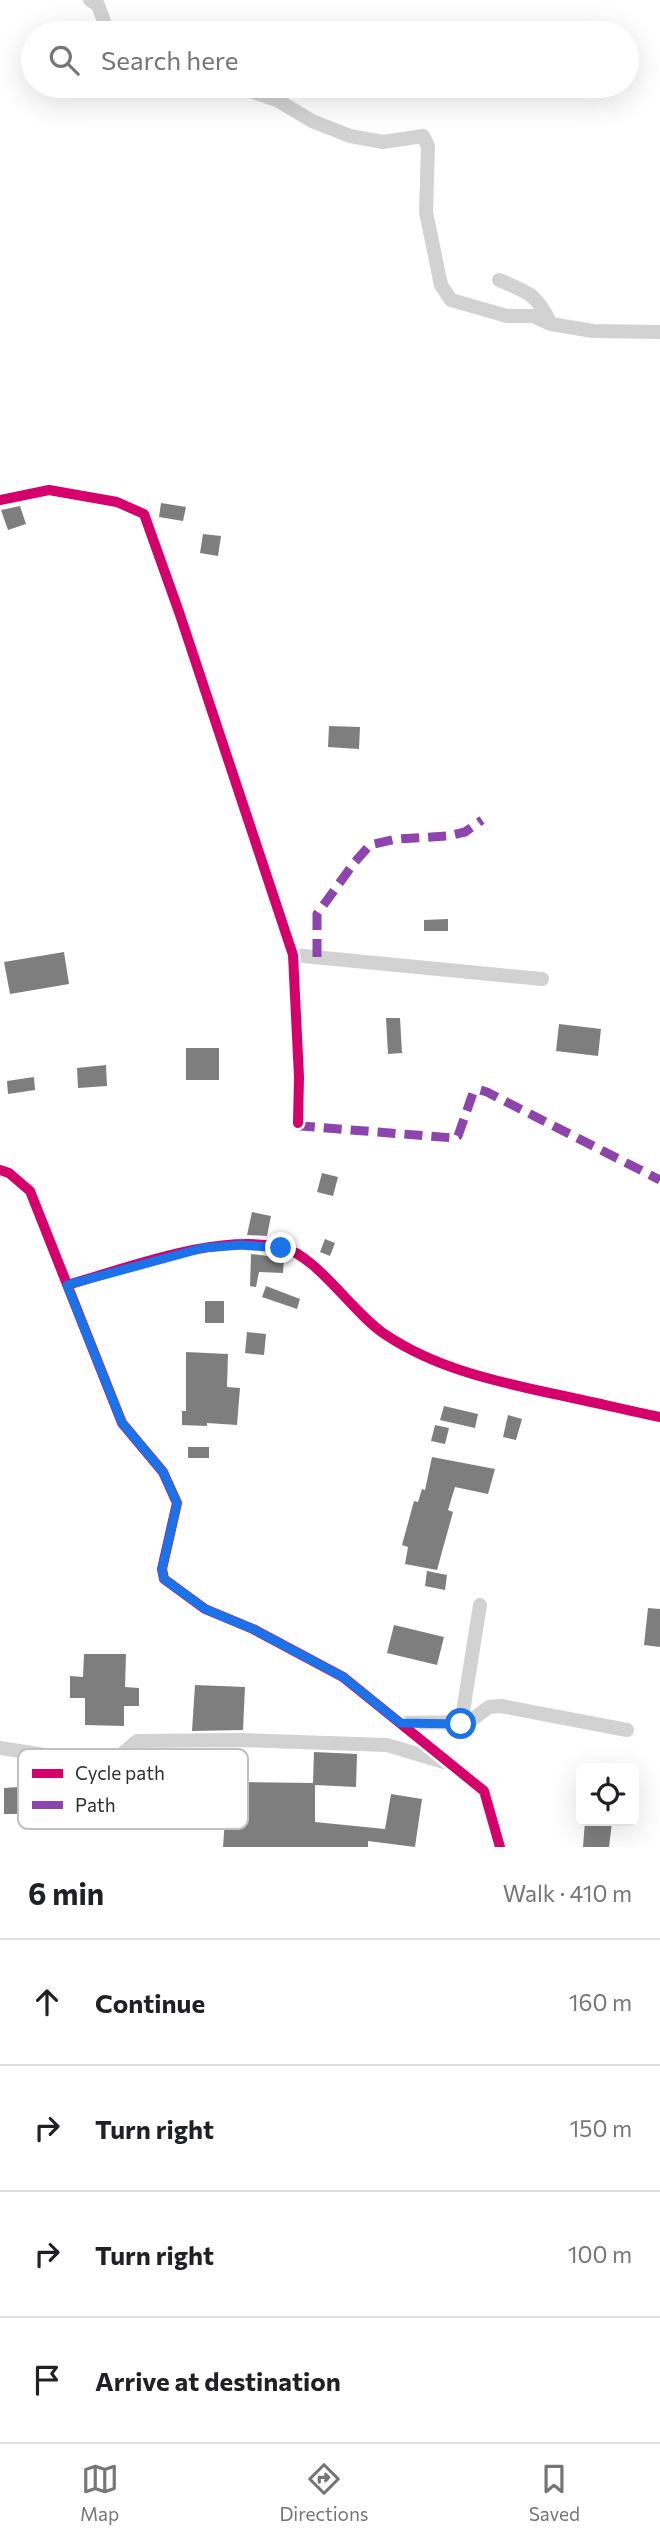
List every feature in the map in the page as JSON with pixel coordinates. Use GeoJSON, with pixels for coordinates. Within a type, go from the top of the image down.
{"type":"FeatureCollection","features":[{"type":"Feature","properties":{"kind":"street"},"geometry":{"type":"LineString","coordinates":[[90,0],[97,5],[104,21]]}},
{"type":"Feature","properties":{"kind":"street"},"geometry":{"type":"LineString","coordinates":[[271,98],[312,121],[350,136],[383,142],[423,136],[428,146],[426,212],[441,285],[451,300],[507,316],[533,317],[551,324],[593,331],[660,332]]}},
{"type":"Feature","properties":{"kind":"street"},"geometry":{"type":"LineString","coordinates":[[499,280],[533,295],[542,304],[551,324]]}},
{"type":"Feature","properties":{"kind":"street"},"geometry":{"type":"LineString","coordinates":[[0,499],[49,490],[117,502],[144,514],[293,955],[299,1077],[298,1123]]}},
{"type":"Feature","properties":{"kind":"street"},"geometry":{"type":"LineString","coordinates":[[293,955],[542,979]]}},
{"type":"Feature","properties":{"kind":"street"},"geometry":{"type":"LineString","coordinates":[[0,1170],[9,1173],[30,1191],[122,1423],[163,1472],[177,1503],[162,1569],[164,1579],[205,1609],[253,1629],[343,1677],[484,1791],[500,1847]]}},
{"type":"Feature","properties":{"kind":"street"},"geometry":{"type":"LineString","coordinates":[[67,1285],[203,1248],[241,1245],[281,1248],[303,1256],[364,1317],[386,1335],[447,1367],[509,1384],[660,1417]]}},
{"type":"Feature","properties":{"kind":"street"},"geometry":{"type":"LineString","coordinates":[[461,1724],[480,1605]]}},
{"type":"Feature","properties":{"kind":"street"},"geometry":{"type":"LineString","coordinates":[[400,1723],[469,1723],[489,1707],[501,1706],[627,1730]]}},
{"type":"Feature","properties":{"kind":"street"},"geometry":{"type":"LineString","coordinates":[[128,1749],[137,1741],[241,1740],[373,1744],[387,1745],[451,1765]]}},
{"type":"Feature","properties":{"kind":"street"},"geometry":{"type":"LineString","coordinates":[[0,1748],[18,1751]]}},
{"type":"Feature","properties":{"kind":"building"},"geometry":{"type":"Polygon","coordinates":[[[161,503],[186,507],[183,521],[159,517],[161,503]]]}},
{"type":"Feature","properties":{"kind":"building"},"geometry":{"type":"Polygon","coordinates":[[[20,506],[26,524],[8,530],[1,510],[20,506]]]}},
{"type":"Feature","properties":{"kind":"building"},"geometry":{"type":"Polygon","coordinates":[[[203,534],[221,536],[218,556],[200,553],[203,534]]]}},
{"type":"Feature","properties":{"kind":"building"},"geometry":{"type":"Polygon","coordinates":[[[329,726],[360,727],[359,749],[328,747],[329,726]]]}},
{"type":"Feature","properties":{"kind":"building"},"geometry":{"type":"Polygon","coordinates":[[[448,919],[448,931],[424,931],[424,920],[448,919]]]}},
{"type":"Feature","properties":{"kind":"building"},"geometry":{"type":"Polygon","coordinates":[[[64,952],[69,984],[10,994],[4,962],[64,952]]]}},
{"type":"Feature","properties":{"kind":"building"},"geometry":{"type":"Polygon","coordinates":[[[386,1018],[400,1018],[402,1053],[388,1054],[386,1018]]]}},
{"type":"Feature","properties":{"kind":"building"},"geometry":{"type":"Polygon","coordinates":[[[559,1024],[601,1029],[598,1056],[556,1051],[559,1024]]]}},
{"type":"Feature","properties":{"kind":"building"},"geometry":{"type":"Polygon","coordinates":[[[186,1048],[219,1048],[219,1080],[186,1080],[186,1048]]]}},
{"type":"Feature","properties":{"kind":"building"},"geometry":{"type":"Polygon","coordinates":[[[106,1065],[107,1086],[78,1088],[77,1068],[106,1065]]]}},
{"type":"Feature","properties":{"kind":"building"},"geometry":{"type":"Polygon","coordinates":[[[34,1077],[35,1090],[8,1094],[7,1081],[34,1077]]]}},
{"type":"Feature","properties":{"kind":"building"},"geometry":{"type":"Polygon","coordinates":[[[322,1173],[338,1177],[333,1196],[317,1192],[322,1173]]]}},
{"type":"Feature","properties":{"kind":"building"},"geometry":{"type":"Polygon","coordinates":[[[252,1212],[271,1216],[267,1236],[247,1235],[252,1212]]]}},
{"type":"Feature","properties":{"kind":"building"},"geometry":{"type":"Polygon","coordinates":[[[325,1239],[335,1243],[330,1256],[320,1252],[325,1239]]]}},
{"type":"Feature","properties":{"kind":"building"},"geometry":{"type":"Polygon","coordinates":[[[251,1254],[284,1258],[283,1273],[259,1272],[256,1287],[250,1286],[251,1254]]]}},
{"type":"Feature","properties":{"kind":"building"},"geometry":{"type":"Polygon","coordinates":[[[266,1286],[300,1299],[297,1309],[262,1297],[266,1286]]]}},
{"type":"Feature","properties":{"kind":"building"},"geometry":{"type":"Polygon","coordinates":[[[205,1301],[224,1301],[224,1323],[205,1323],[205,1301]]]}},
{"type":"Feature","properties":{"kind":"building"},"geometry":{"type":"Polygon","coordinates":[[[247,1332],[266,1334],[264,1355],[245,1353],[247,1332]]]}},
{"type":"Feature","properties":{"kind":"building"},"geometry":{"type":"Polygon","coordinates":[[[186,1352],[228,1354],[227,1387],[240,1388],[237,1425],[182,1425],[182,1411],[186,1411],[186,1352]]]}},
{"type":"Feature","properties":{"kind":"building"},"geometry":{"type":"Polygon","coordinates":[[[444,1406],[478,1414],[475,1428],[440,1420],[444,1406]]]}},
{"type":"Feature","properties":{"kind":"building"},"geometry":{"type":"Polygon","coordinates":[[[508,1415],[522,1419],[516,1440],[503,1437],[508,1415]]]}},
{"type":"Feature","properties":{"kind":"building"},"geometry":{"type":"Polygon","coordinates":[[[435,1425],[449,1428],[445,1444],[431,1441],[435,1425]]]}},
{"type":"Feature","properties":{"kind":"building"},"geometry":{"type":"Polygon","coordinates":[[[188,1447],[209,1447],[209,1458],[188,1458],[188,1447]]]}},
{"type":"Feature","properties":{"kind":"building"},"geometry":{"type":"Polygon","coordinates":[[[432,1457],[495,1469],[488,1494],[455,1487],[448,1510],[453,1512],[437,1570],[405,1564],[408,1547],[402,1545],[414,1501],[418,1502],[422,1489],[425,1490],[432,1457]]]}},
{"type":"Feature","properties":{"kind":"building"},"geometry":{"type":"Polygon","coordinates":[[[427,1571],[447,1575],[445,1590],[425,1586],[427,1571]]]}},
{"type":"Feature","properties":{"kind":"building"},"geometry":{"type":"Polygon","coordinates":[[[648,1608],[660,1609],[660,1647],[644,1645],[648,1608]]]}},
{"type":"Feature","properties":{"kind":"building"},"geometry":{"type":"Polygon","coordinates":[[[394,1625],[444,1637],[437,1665],[387,1653],[394,1625]]]}},
{"type":"Feature","properties":{"kind":"building"},"geometry":{"type":"Polygon","coordinates":[[[84,1654],[126,1654],[125,1687],[139,1688],[139,1706],[124,1706],[124,1726],[85,1725],[85,1698],[70,1698],[70,1676],[83,1677],[84,1654]]]}},
{"type":"Feature","properties":{"kind":"building"},"geometry":{"type":"Polygon","coordinates":[[[195,1685],[245,1687],[243,1730],[192,1731],[195,1685]]]}},
{"type":"Feature","properties":{"kind":"building"},"geometry":{"type":"Polygon","coordinates":[[[314,1752],[357,1754],[356,1787],[315,1785],[315,1822],[385,1829],[391,1794],[422,1799],[415,1847],[368,1841],[368,1847],[223,1847],[224,1829],[248,1829],[248,1782],[313,1783],[314,1752]]]}},
{"type":"Feature","properties":{"kind":"building"},"geometry":{"type":"Polygon","coordinates":[[[18,1787],[18,1814],[4,1814],[4,1788],[18,1787]]]}},
{"type":"Feature","properties":{"kind":"building"},"geometry":{"type":"Polygon","coordinates":[[[585,1826],[612,1826],[609,1847],[583,1847],[585,1826]]]}},
{"type":"Feature","properties":{"kind":"marked path"},"geometry":{"type":"LineString","coordinates":[[317,957],[317,914],[370,845],[396,839],[448,836],[465,832],[482,820]]}},
{"type":"Feature","properties":{"kind":"marked path"},"geometry":{"type":"LineString","coordinates":[[298,1123],[301,1126],[454,1138],[458,1136],[473,1093],[480,1090],[660,1180]]}},
{"type":"Feature","properties":{"kind":"cycle path"},"geometry":{"type":"LineString","coordinates":[[0,500],[49,490],[117,502],[144,514],[293,955],[299,1077],[298,1123]]}},
{"type":"Feature","properties":{"kind":"cycle path"},"geometry":{"type":"LineString","coordinates":[[0,1170],[9,1173],[30,1191],[122,1423],[163,1472],[177,1503],[162,1569],[164,1579],[205,1609],[253,1629],[343,1677],[484,1791],[500,1847]]}},
{"type":"Feature","properties":{"kind":"cycle path"},"geometry":{"type":"LineString","coordinates":[[67,1285],[173,1254],[201,1249],[255,1244],[281,1247],[308,1261],[373,1326],[423,1356],[504,1383],[660,1417]]}},
{"type":"Feature","properties":{"kind":"route"},"geometry":{"type":"LineString","coordinates":[[281,1248],[241,1245],[203,1248],[67,1285],[122,1423],[163,1472],[177,1503],[162,1569],[164,1579],[205,1609],[253,1629],[343,1677],[400,1723],[461,1724]]}}]}
